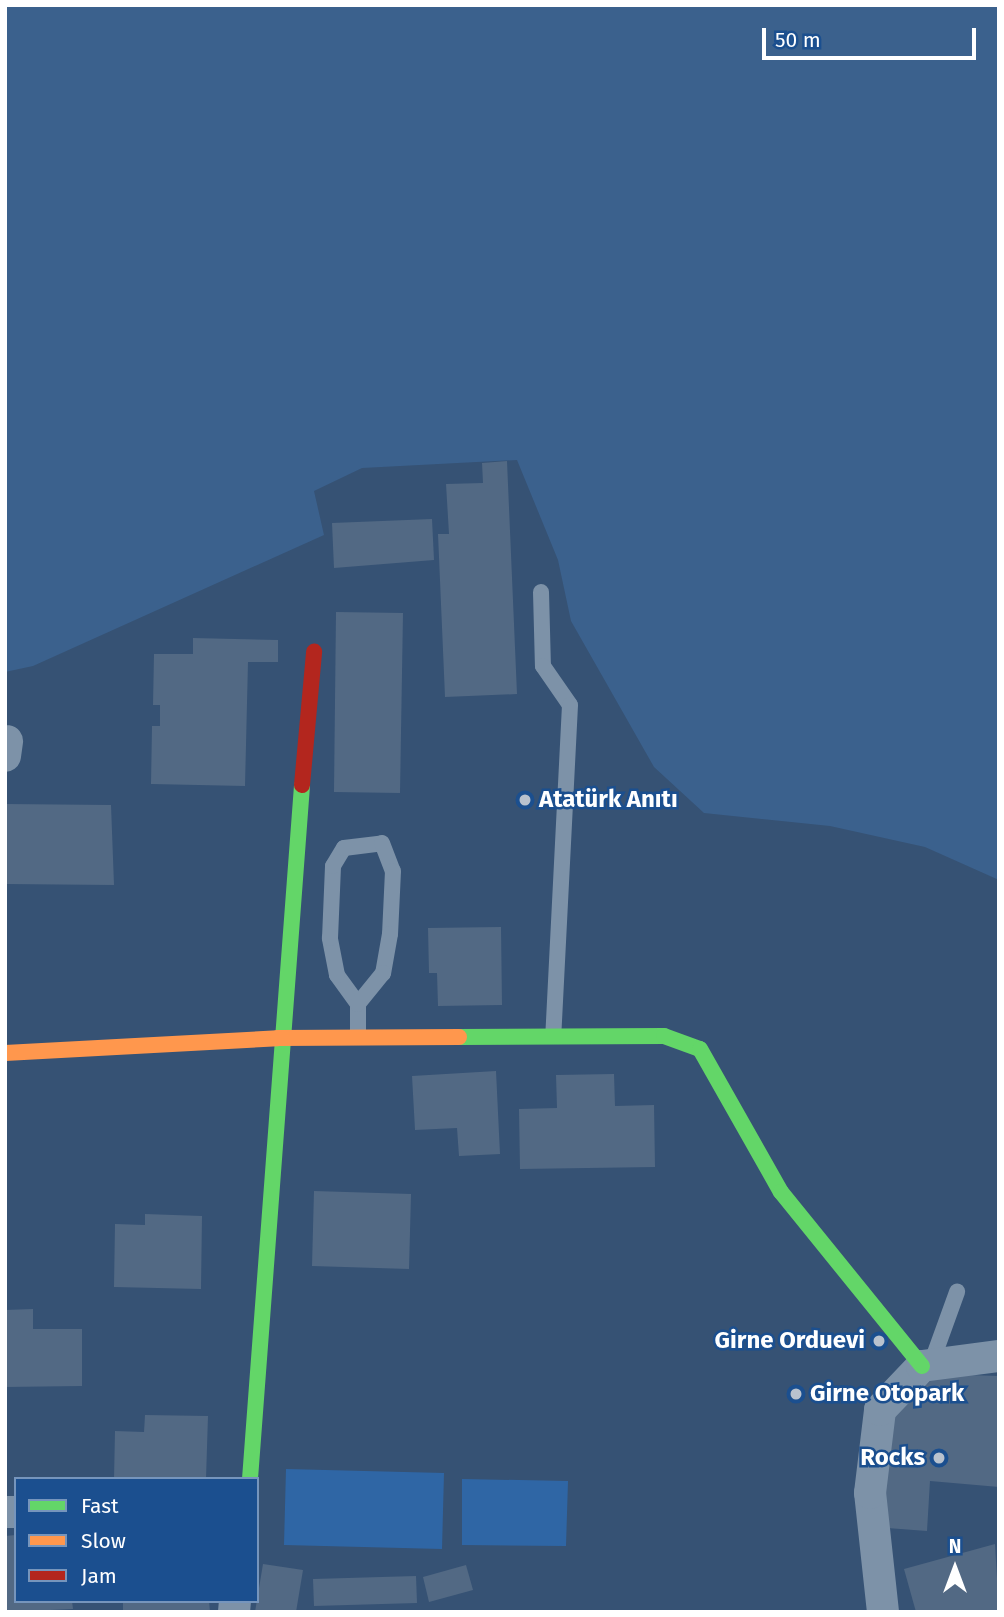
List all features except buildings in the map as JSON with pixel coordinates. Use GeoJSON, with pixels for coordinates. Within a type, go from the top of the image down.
{"type":"FeatureCollection","features":[{"type":"Feature","properties":{"kind":"street"},"geometry":{"type":"LineString","coordinates":[[250,1477],[278,1038],[314,652]]}},
{"type":"Feature","properties":{"kind":"street"},"geometry":{"type":"LineString","coordinates":[[5,1053],[278,1038],[664,1036],[699,1049],[781,1192],[927,1365]]}},
{"type":"Feature","properties":{"kind":"street"},"geometry":{"type":"LineString","coordinates":[[883,1612],[874,1572],[872,1440],[880,1410],[927,1365],[999,1356]]}},
{"type":"Feature","properties":{"kind":"lane"},"geometry":{"type":"LineString","coordinates":[[541,592],[543,666],[570,705],[553,1038]]}},
{"type":"Feature","properties":{"kind":"lane"},"geometry":{"type":"LineString","coordinates":[[358,1004],[383,973],[390,934],[392,863],[382,843],[344,848],[333,866],[330,938],[337,975],[358,1004],[358,1037]]}},
{"type":"Feature","properties":{"kind":"lane"},"geometry":{"type":"LineString","coordinates":[[927,1365],[957,1292]]}},
{"type":"Feature","properties":{"kind":"shaded area"},"geometry":{"type":"Polygon","coordinates":[[[5,5],[999,5],[999,880],[925,847],[830,826],[704,813],[654,767],[571,621],[558,560],[517,460],[362,468],[314,491],[324,535],[33,666],[5,672],[5,5]]]}},
{"type":"Feature","properties":{"kind":"shaded area"},"geometry":{"type":"Polygon","coordinates":[[[286,1469],[444,1473],[442,1549],[284,1545],[286,1469]]]}},
{"type":"Feature","properties":{"kind":"shaded area"},"geometry":{"type":"Polygon","coordinates":[[[462,1479],[568,1481],[566,1546],[462,1545],[462,1479]]]}},
{"type":"Feature","properties":{"kind":"traffic: fast"},"geometry":{"type":"LineString","coordinates":[[250,1477],[302,785]]}},
{"type":"Feature","properties":{"kind":"traffic: fast"},"geometry":{"type":"LineString","coordinates":[[459,1037],[664,1036],[700,1049],[781,1192],[922,1366]]}},
{"type":"Feature","properties":{"kind":"traffic: slow"},"geometry":{"type":"LineString","coordinates":[[5,1053],[278,1038],[459,1037]]}},
{"type":"Feature","properties":{"kind":"traffic: jam"},"geometry":{"type":"LineString","coordinates":[[302,785],[314,652]]}},
{"type":"Feature","properties":{"kind":"place","name":"Atatürk Anıtı"},"geometry":{"type":"Point","coordinates":[525,800]}},
{"type":"Feature","properties":{"kind":"place","name":"Girne Orduevi"},"geometry":{"type":"Point","coordinates":[879,1341]}},
{"type":"Feature","properties":{"kind":"place","name":"Girne Otopark"},"geometry":{"type":"Point","coordinates":[796,1394]}},
{"type":"Feature","properties":{"kind":"place","name":"Rocks"},"geometry":{"type":"Point","coordinates":[939,1458]}}]}
